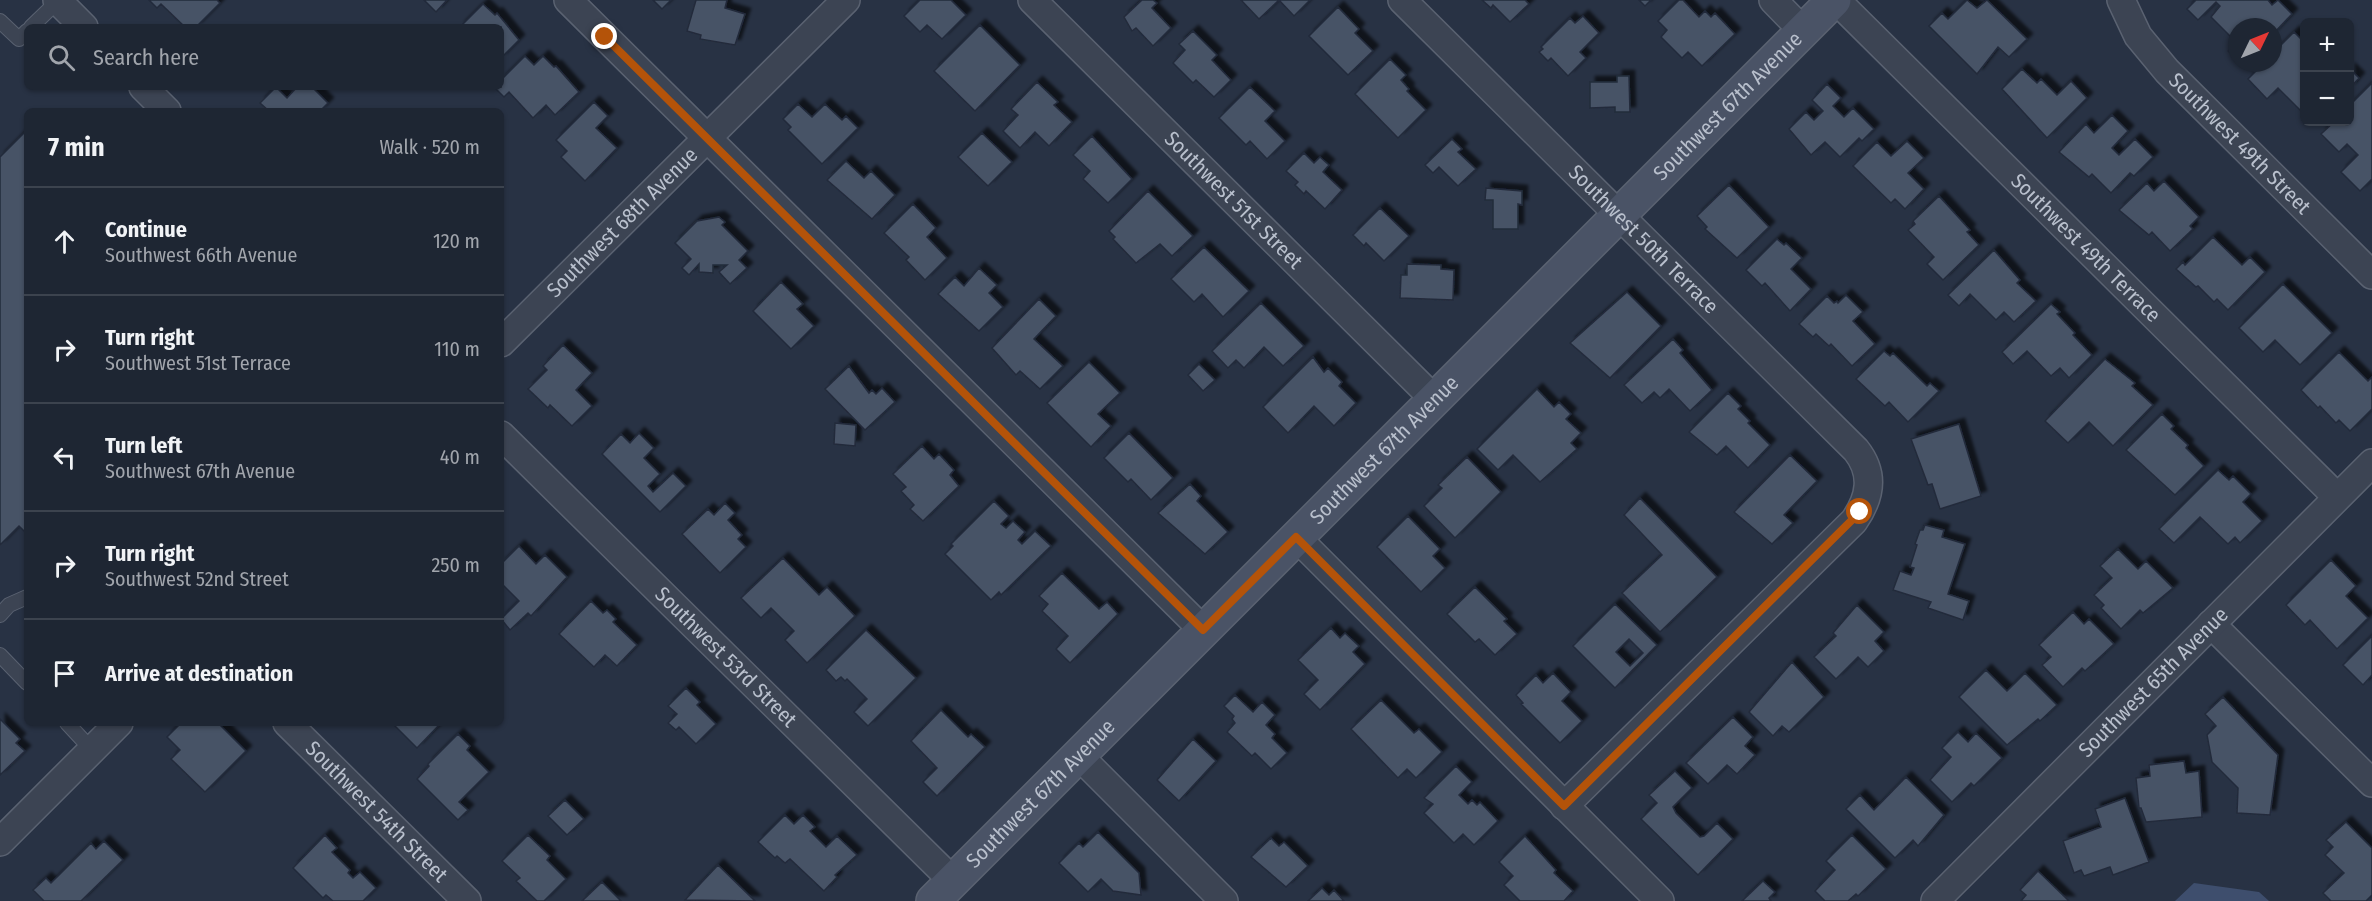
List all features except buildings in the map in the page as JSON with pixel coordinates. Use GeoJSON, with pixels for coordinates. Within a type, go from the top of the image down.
{"type":"FeatureCollection","features":[{"type":"Feature","properties":{"kind":"main road","name":"Southwest 67th Avenue"},"geometry":{"type":"LineString","coordinates":[[943,891],[1835,0]]}},
{"type":"Feature","properties":{"kind":"street"},"geometry":{"type":"LineString","coordinates":[[568,0],[1203,630]]}},
{"type":"Feature","properties":{"kind":"street","name":"Southwest 68th Avenue"},"geometry":{"type":"LineString","coordinates":[[504,340],[846,0]]}},
{"type":"Feature","properties":{"kind":"street","name":"Southwest 51st Street"},"geometry":{"type":"LineString","coordinates":[[1032,0],[1434,399]]}},
{"type":"Feature","properties":{"kind":"street","name":"Southwest 50th Terrace"},"geometry":{"type":"LineString","coordinates":[[1402,0],[1856,450],[1867,472],[1869,490],[1864,506],[1847,528],[1564,806]]}},
{"type":"Feature","properties":{"kind":"street"},"geometry":{"type":"LineString","coordinates":[[1773,0],[1803,31]]}},
{"type":"Feature","properties":{"kind":"street","name":"Southwest 49th Terrace"},"geometry":{"type":"LineString","coordinates":[[1835,0],[2337,497]]}},
{"type":"Feature","properties":{"kind":"street","name":"Southwest 49th Street"},"geometry":{"type":"LineString","coordinates":[[2121,0],[2138,36],[2167,71],[2372,275]]}},
{"type":"Feature","properties":{"kind":"street"},"geometry":{"type":"LineString","coordinates":[[58,1],[81,24]]}},
{"type":"Feature","properties":{"kind":"street"},"geometry":{"type":"LineString","coordinates":[[146,90],[164,108]]}},
{"type":"Feature","properties":{"kind":"street","name":"Southwest 53rd Street"},"geometry":{"type":"LineString","coordinates":[[504,438],[943,891]]}},
{"type":"Feature","properties":{"kind":"street","name":"Southwest 65th Avenue"},"geometry":{"type":"LineString","coordinates":[[1935,901],[2372,463]]}},
{"type":"Feature","properties":{"kind":"street"},"geometry":{"type":"LineString","coordinates":[[1296,537],[1660,901]]}},
{"type":"Feature","properties":{"kind":"street"},"geometry":{"type":"LineString","coordinates":[[2211,624],[2372,783]]}},
{"type":"Feature","properties":{"kind":"street"},"geometry":{"type":"LineString","coordinates":[[0,842],[116,726]]}},
{"type":"Feature","properties":{"kind":"street","name":"Southwest 54th Street"},"geometry":{"type":"LineString","coordinates":[[290,726],[467,901]]}},
{"type":"Feature","properties":{"kind":"street"},"geometry":{"type":"LineString","coordinates":[[1078,755],[1224,901]]}},
{"type":"Feature","properties":{"kind":"lane"},"geometry":{"type":"LineString","coordinates":[[34,24],[58,1]]}},
{"type":"Feature","properties":{"kind":"lane"},"geometry":{"type":"LineString","coordinates":[[0,21],[19,39],[24,34]]}},
{"type":"Feature","properties":{"kind":"lane"},"geometry":{"type":"LineString","coordinates":[[0,615],[9,605],[24,598]]}},
{"type":"Feature","properties":{"kind":"lane"},"geometry":{"type":"LineString","coordinates":[[0,655],[24,680]]}},
{"type":"Feature","properties":{"kind":"lane"},"geometry":{"type":"LineString","coordinates":[[70,726],[92,750]]}},
{"type":"Feature","properties":{"kind":"water"},"geometry":{"type":"Polygon","coordinates":[[[2194,883],[2259,892],[2269,901],[2175,901],[2194,883]]]}},
{"type":"Feature","properties":{"kind":"route"},"geometry":{"type":"LineString","coordinates":[[605,37],[1203,630],[1296,537],[1564,806],[1847,528],[1860,512]]}}]}
